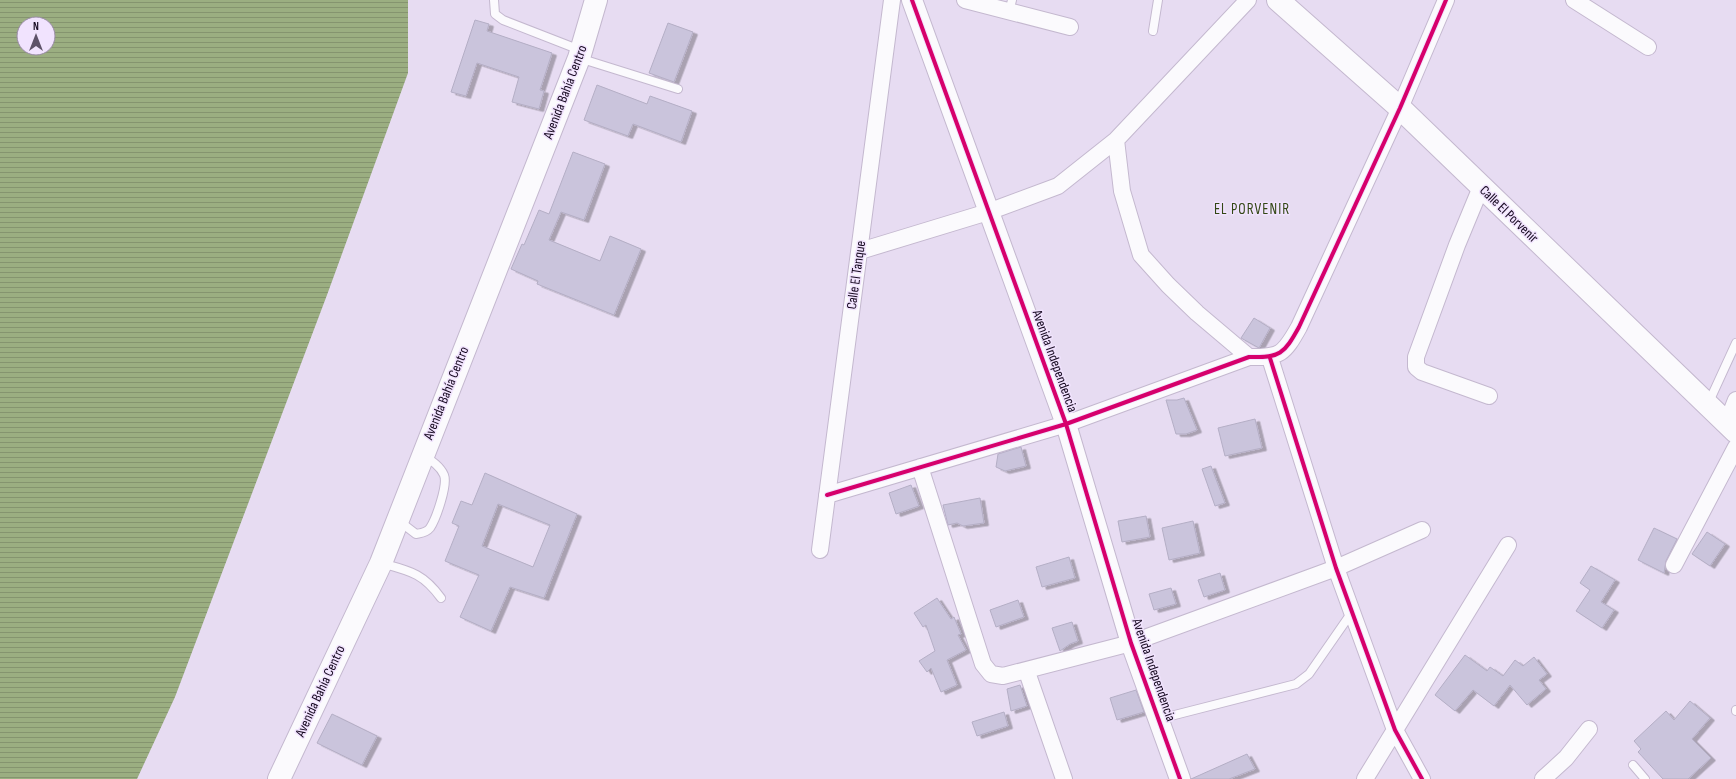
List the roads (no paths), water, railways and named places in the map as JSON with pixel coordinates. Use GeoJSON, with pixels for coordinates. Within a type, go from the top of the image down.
{"type":"FeatureCollection","features":[{"type":"Feature","properties":{"kind":"main road","name":"Avenida Bahía Centro"},"geometry":{"type":"LineString","coordinates":[[279,779],[381,563],[580,54],[596,0]]}},
{"type":"Feature","properties":{"kind":"main road","name":"Calle El Porvenir"},"geometry":{"type":"LineString","coordinates":[[1278,0],[1400,108],[1731,427]]}},
{"type":"Feature","properties":{"kind":"street","name":"Calle El Tanque"},"geometry":{"type":"LineString","coordinates":[[820,550],[892,0]]}},
{"type":"Feature","properties":{"kind":"street","name":"Avenida Independencia"},"geometry":{"type":"LineString","coordinates":[[912,0],[1066,424],[1131,643],[1180,779]]}},
{"type":"Feature","properties":{"kind":"street"},"geometry":{"type":"LineString","coordinates":[[964,0],[1011,6],[1070,27]]}},
{"type":"Feature","properties":{"kind":"street"},"geometry":{"type":"LineString","coordinates":[[860,252],[988,212],[1058,186],[1116,140],[1248,0]]}},
{"type":"Feature","properties":{"kind":"street"},"geometry":{"type":"LineString","coordinates":[[827,495],[1066,424],[1249,357],[1270,358],[1287,348],[1400,108],[1446,0]]}},
{"type":"Feature","properties":{"kind":"street"},"geometry":{"type":"LineString","coordinates":[[1574,0],[1648,47]]}},
{"type":"Feature","properties":{"kind":"street"},"geometry":{"type":"LineString","coordinates":[[1116,140],[1122,191],[1141,255],[1168,286],[1187,304],[1249,357]]}},
{"type":"Feature","properties":{"kind":"street"},"geometry":{"type":"LineString","coordinates":[[1482,187],[1457,244],[1416,358],[1416,367],[1422,372],[1489,396]]}},
{"type":"Feature","properties":{"kind":"street"},"geometry":{"type":"LineString","coordinates":[[1270,358],[1336,568],[1353,611],[1395,730],[1422,779]]}},
{"type":"Feature","properties":{"kind":"street"},"geometry":{"type":"LineString","coordinates":[[1731,427],[1736,400]]}},
{"type":"Feature","properties":{"kind":"street"},"geometry":{"type":"LineString","coordinates":[[1674,565],[1736,447]]}},
{"type":"Feature","properties":{"kind":"street"},"geometry":{"type":"LineString","coordinates":[[920,467],[983,664],[991,674],[1003,676],[1027,672],[1131,643],[1336,568],[1422,530]]}},
{"type":"Feature","properties":{"kind":"street"},"geometry":{"type":"LineString","coordinates":[[1365,779],[1508,545]]}},
{"type":"Feature","properties":{"kind":"street"},"geometry":{"type":"LineString","coordinates":[[1027,672],[1064,779]]}},
{"type":"Feature","properties":{"kind":"street"},"geometry":{"type":"LineString","coordinates":[[1543,779],[1566,758],[1589,729]]}},
{"type":"Feature","properties":{"kind":"lane"},"geometry":{"type":"LineString","coordinates":[[494,0],[495,14],[503,20],[580,54],[678,89]]}},
{"type":"Feature","properties":{"kind":"lane"},"geometry":{"type":"LineString","coordinates":[[1153,31],[1158,0]]}},
{"type":"Feature","properties":{"kind":"lane"},"geometry":{"type":"LineString","coordinates":[[1708,404],[1736,343]]}},
{"type":"Feature","properties":{"kind":"lane"},"geometry":{"type":"LineString","coordinates":[[398,520],[416,534],[423,533],[429,529],[446,486],[444,475],[436,464],[422,455]]}},
{"type":"Feature","properties":{"kind":"lane"},"geometry":{"type":"LineString","coordinates":[[381,563],[418,575],[430,583],[441,598]]}},
{"type":"Feature","properties":{"kind":"lane"},"geometry":{"type":"LineString","coordinates":[[1159,719],[1296,684],[1309,674],[1353,611]]}},
{"type":"Feature","properties":{"kind":"lane"},"geometry":{"type":"LineString","coordinates":[[1633,765],[1645,779]]}},
{"type":"Feature","properties":{"kind":"district","name":"EL PORVENIR"},"geometry":{"type":"Point","coordinates":[1252,209]}}]}
